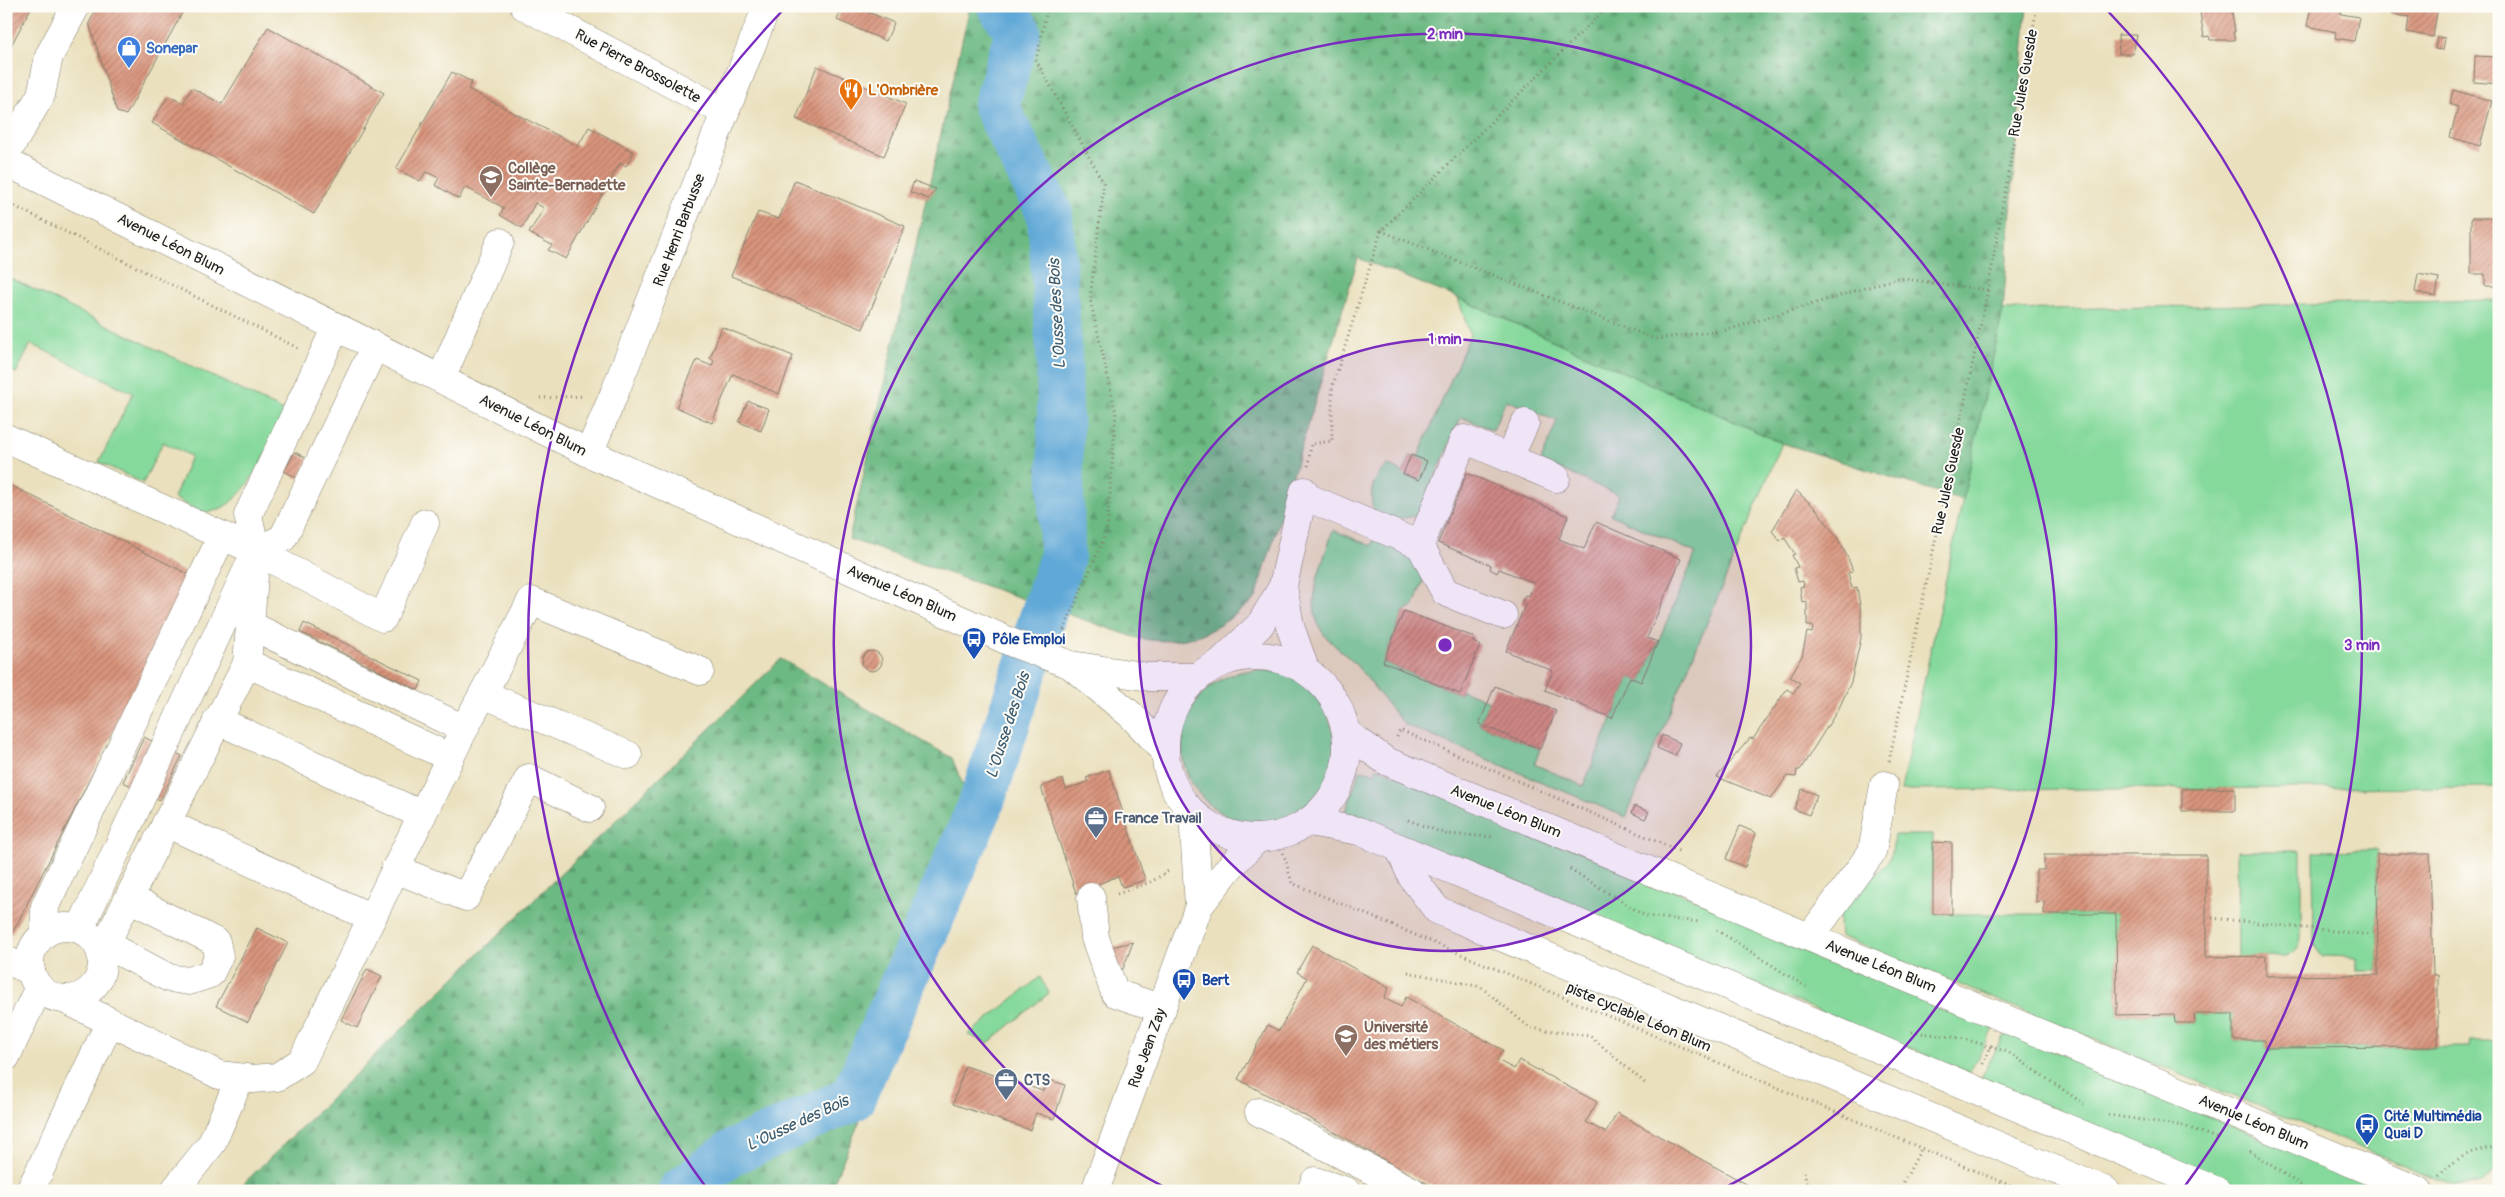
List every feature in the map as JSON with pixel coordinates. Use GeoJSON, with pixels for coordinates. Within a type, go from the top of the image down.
{"type":"FeatureCollection","features":[{"type":"Feature","properties":{"kind":"street"},"geometry":{"type":"LineString","coordinates":[[6,154],[40,95],[49,56],[76,6]]}},
{"type":"Feature","properties":{"kind":"street","name":"Rue Pierre Brossolette"},"geometry":{"type":"LineString","coordinates":[[524,6],[725,112]]}},
{"type":"Feature","properties":{"kind":"street","name":"Rue Henri Barbusse"},"geometry":{"type":"LineString","coordinates":[[588,453],[614,394],[767,6]]}},
{"type":"Feature","properties":{"kind":"street","name":"Avenue Léon Blum"},"geometry":{"type":"LineString","coordinates":[[6,162],[588,453],[1014,644],[1061,661],[1149,677],[1196,678]]}},
{"type":"Feature","properties":{"kind":"street"},"geometry":{"type":"LineString","coordinates":[[441,379],[500,242]]}},
{"type":"Feature","properties":{"kind":"street"},"geometry":{"type":"LineString","coordinates":[[64,1000],[86,994],[95,986],[102,970],[103,948],[246,663],[256,551],[248,515],[308,392],[336,327]]}},
{"type":"Feature","properties":{"kind":"street"},"geometry":{"type":"LineString","coordinates":[[80,929],[256,551],[283,538],[375,346]]}},
{"type":"Feature","properties":{"kind":"street"},"geometry":{"type":"LineString","coordinates":[[308,392],[344,409]]}},
{"type":"Feature","properties":{"kind":"street"},"geometry":{"type":"LineString","coordinates":[[1510,458],[1525,422]]}},
{"type":"Feature","properties":{"kind":"street"},"geometry":{"type":"LineString","coordinates":[[6,438],[256,551],[383,618],[425,523]]}},
{"type":"Feature","properties":{"kind":"street"},"geometry":{"type":"LineString","coordinates":[[1420,545],[1464,439],[1556,478]]}},
{"type":"Feature","properties":{"kind":"street"},"geometry":{"type":"LineString","coordinates":[[1221,662],[1249,655],[1278,657],[1305,669],[1325,686],[1339,708],[1347,733],[1347,758],[1341,783],[1327,805],[1309,822],[1268,837],[1234,836],[1212,828],[1193,814],[1179,796],[1169,774],[1164,751],[1167,724],[1178,699],[1196,678],[1221,662],[1260,625],[1283,586],[1304,494],[1420,545],[1445,592],[1503,615]]}},
{"type":"Feature","properties":{"kind":"street"},"geometry":{"type":"LineString","coordinates":[[44,934],[44,906],[222,536]]}},
{"type":"Feature","properties":{"kind":"street"},"geometry":{"type":"LineString","coordinates":[[1283,586],[1290,626],[1305,669]]}},
{"type":"Feature","properties":{"kind":"street"},"geometry":{"type":"LineString","coordinates":[[6,960],[35,979],[52,997],[64,1000],[219,1075],[253,1079],[277,1077],[302,1061],[450,757],[531,601],[700,671]]}},
{"type":"Feature","properties":{"kind":"street"},"geometry":{"type":"LineString","coordinates":[[250,625],[464,729]]}},
{"type":"Feature","properties":{"kind":"street","name":"Avenue Léon Blum"},"geometry":{"type":"LineString","coordinates":[[1061,661],[1131,715],[1164,751]]}},
{"type":"Feature","properties":{"kind":"street"},"geometry":{"type":"LineString","coordinates":[[246,663],[450,757]]}},
{"type":"Feature","properties":{"kind":"street"},"geometry":{"type":"LineString","coordinates":[[483,694],[628,755]]}},
{"type":"Feature","properties":{"kind":"street"},"geometry":{"type":"LineString","coordinates":[[218,720],[422,815]]}},
{"type":"Feature","properties":{"kind":"street","name":"Avenue Léon Blum"},"geometry":{"type":"LineString","coordinates":[[1347,733],[1386,761],[1810,937],[2428,1184]]}},
{"type":"Feature","properties":{"kind":"street"},"geometry":{"type":"LineString","coordinates":[[395,869],[466,897],[529,778],[590,808]]}},
{"type":"Feature","properties":{"kind":"street"},"geometry":{"type":"LineString","coordinates":[[1810,937],[1872,852],[1884,785]]}},
{"type":"Feature","properties":{"kind":"street","name":"Rue Jean Zay"},"geometry":{"type":"LineString","coordinates":[[1193,814],[1198,906]]}},
{"type":"Feature","properties":{"kind":"street"},"geometry":{"type":"LineString","coordinates":[[1309,822],[1359,831],[2216,1191]]}},
{"type":"Feature","properties":{"kind":"street"},"geometry":{"type":"LineString","coordinates":[[166,823],[372,918]]}},
{"type":"Feature","properties":{"kind":"street","name":"Rue Jean Zay"},"geometry":{"type":"LineString","coordinates":[[1095,1191],[1198,906],[1229,868],[1268,837]]}},
{"type":"Feature","properties":{"kind":"street"},"geometry":{"type":"LineString","coordinates":[[1399,848],[1412,877],[1437,910],[2106,1191]]}},
{"type":"Feature","properties":{"kind":"street"},"geometry":{"type":"LineString","coordinates":[[1099,897],[1095,938],[1114,993],[1162,1009]]}},
{"type":"Feature","properties":{"kind":"street"},"geometry":{"type":"LineString","coordinates":[[6,1057],[35,979],[30,959],[34,946],[51,929],[64,926],[80,929],[103,948],[169,978],[189,981],[210,974],[219,956],[216,942],[129,898]]}},
{"type":"Feature","properties":{"kind":"street"},"geometry":{"type":"LineString","coordinates":[[30,1191],[110,1022]]}},
{"type":"Feature","properties":{"kind":"street"},"geometry":{"type":"LineString","coordinates":[[174,1191],[212,1143],[240,1078]]}},
{"type":"Feature","properties":{"kind":"street"},"geometry":{"type":"LineString","coordinates":[[1259,1112],[1412,1191]]}},
{"type":"Feature","properties":{"kind":"street"},"geometry":{"type":"LineString","coordinates":[[2100,1141],[2122,1191]]}},
{"type":"Feature","properties":{"kind":"street"},"geometry":{"type":"LineString","coordinates":[[1313,1186],[1346,1191]]}},
{"type":"Feature","properties":{"kind":"path"},"geometry":{"type":"LineString","coordinates":[[1048,6],[1036,60],[1104,184],[1090,299],[1116,413],[1107,531],[1061,661]]}},
{"type":"Feature","properties":{"kind":"path"},"geometry":{"type":"LineString","coordinates":[[1304,494],[1311,444],[1332,441],[1332,388],[1380,231],[1608,6]]}},
{"type":"Feature","properties":{"kind":"path","name":"Rue Jules Guesde"},"geometry":{"type":"LineString","coordinates":[[1884,785],[1988,290],[2036,6]]}},
{"type":"Feature","properties":{"kind":"path"},"geometry":{"type":"LineString","coordinates":[[6,202],[322,360]]}},
{"type":"Feature","properties":{"kind":"path"},"geometry":{"type":"LineString","coordinates":[[1380,231],[1655,339],[1727,330],[1898,278],[1988,290]]}},
{"type":"Feature","properties":{"kind":"path"},"geometry":{"type":"LineString","coordinates":[[535,398],[614,394]]}},
{"type":"Feature","properties":{"kind":"path"},"geometry":{"type":"LineString","coordinates":[[1404,819],[1446,834],[1500,837]]}},
{"type":"Feature","properties":{"kind":"path","name":"piste cyclable Léon Blum"},"geometry":{"type":"LineString","coordinates":[[1268,837],[1292,883],[2023,1191]]}},
{"type":"Feature","properties":{"kind":"path"},"geometry":{"type":"LineString","coordinates":[[1099,897],[1151,882],[1184,862],[1196,860]]}},
{"type":"Feature","properties":{"kind":"path"},"geometry":{"type":"LineString","coordinates":[[1563,864],[1645,916],[1705,923]]}},
{"type":"Feature","properties":{"kind":"path"},"geometry":{"type":"LineString","coordinates":[[2212,918],[2371,935]]}},
{"type":"Feature","properties":{"kind":"path"},"geometry":{"type":"LineString","coordinates":[[1713,928],[1811,990]]}},
{"type":"Feature","properties":{"kind":"path"},"geometry":{"type":"LineString","coordinates":[[1408,972],[1481,987],[1530,1028],[1590,1036],[1646,1084]]}},
{"type":"Feature","properties":{"kind":"path"},"geometry":{"type":"LineString","coordinates":[[1907,1032],[1960,1038],[2008,1052],[2071,1097],[2087,1105]]}},
{"type":"Feature","properties":{"kind":"path"},"geometry":{"type":"LineString","coordinates":[[2103,1114],[2184,1126],[2220,1140]]}},
{"type":"Feature","properties":{"kind":"path"},"geometry":{"type":"LineString","coordinates":[[2428,1184],[2456,1160],[2469,1153],[2486,1148],[2499,1147]]}},
{"type":"Feature","properties":{"kind":"path"},"geometry":{"type":"LineString","coordinates":[[1898,1191],[1921,1148]]}},
{"type":"Feature","properties":{"kind":"path"},"geometry":{"type":"LineString","coordinates":[[2247,1150],[2309,1191]]}},
{"type":"Feature","properties":{"kind":"path"},"geometry":{"type":"LineString","coordinates":[[1804,1172],[1809,1191]]}},
{"type":"Feature","properties":{"kind":"path"},"geometry":{"type":"LineString","coordinates":[[2008,1191],[2010,1186]]}},
{"type":"Feature","properties":{"kind":"green space"},"geometry":{"type":"Polygon","coordinates":[[[970,6],[2027,6],[2003,310],[1963,500],[1782,443],[1458,298],[1358,258],[1256,598],[1215,628],[1201,634],[1172,641],[1137,638],[849,539],[970,6]]]}},
{"type":"Feature","properties":{"kind":"green space"},"geometry":{"type":"Polygon","coordinates":[[[6,276],[286,412],[255,473],[232,501],[219,509],[201,512],[174,498],[191,456],[163,442],[143,483],[99,462],[133,393],[31,344],[16,373],[6,368],[6,276]]]}},
{"type":"Feature","properties":{"kind":"green space"},"geometry":{"type":"Polygon","coordinates":[[[1458,298],[1782,443],[1626,817],[1405,725],[1356,665],[1326,637],[1317,621],[1314,609],[1317,582],[1333,530],[1371,546],[1374,540],[1415,557],[1425,575],[1414,606],[1404,611],[1383,662],[1460,694],[1462,690],[1489,701],[1479,724],[1540,749],[1534,764],[1583,786],[1630,677],[1641,682],[1696,553],[1611,515],[1619,495],[1541,461],[1557,421],[1506,400],[1493,430],[1461,417],[1422,508],[1416,516],[1396,519],[1373,510],[1373,485],[1382,470],[1387,465],[1403,473],[1411,455],[1418,457],[1470,335],[1458,298]]]}},
{"type":"Feature","properties":{"kind":"green space"},"geometry":{"type":"Polygon","coordinates":[[[2499,300],[2499,787],[1901,790],[2003,310],[2499,300]]]}},
{"type":"Feature","properties":{"kind":"green space"},"geometry":{"type":"Polygon","coordinates":[[[781,659],[952,758],[965,790],[963,877],[830,1191],[236,1191],[781,659]]]}},
{"type":"Feature","properties":{"kind":"green space"},"geometry":{"type":"Polygon","coordinates":[[[1258,670],[1287,676],[1312,692],[1328,717],[1334,746],[1328,775],[1312,800],[1287,816],[1258,822],[1229,816],[1204,800],[1188,775],[1182,746],[1188,717],[1204,692],[1229,676],[1258,670]]]}},
{"type":"Feature","properties":{"kind":"green space"},"geometry":{"type":"Polygon","coordinates":[[[1377,767],[1996,1024],[1969,1073],[1345,814],[1360,770],[1375,773],[1377,767]]]}},
{"type":"Feature","properties":{"kind":"green space"},"geometry":{"type":"Polygon","coordinates":[[[1894,835],[1933,835],[1933,914],[2116,914],[2117,1015],[2174,1014],[2175,1023],[2195,1023],[2194,1014],[2233,1014],[2233,1040],[2265,1040],[2265,1048],[2470,1047],[2471,1041],[2499,1041],[2499,1169],[2482,1182],[2455,1186],[1840,936],[1839,922],[1847,900],[1890,858],[1894,835]]]}},
{"type":"Feature","properties":{"kind":"green space"},"geometry":{"type":"Polygon","coordinates":[[[2377,850],[2378,971],[2357,971],[2357,957],[2323,956],[2314,944],[2313,851],[2377,850]]]}},
{"type":"Feature","properties":{"kind":"green space"},"geometry":{"type":"Polygon","coordinates":[[[2237,851],[2301,851],[2301,940],[2297,948],[2289,955],[2238,957],[2237,851]]]}},
{"type":"Feature","properties":{"kind":"green space"},"geometry":{"type":"Polygon","coordinates":[[[1040,977],[1049,993],[988,1043],[968,1035],[1040,977]]]}},
{"type":"Feature","properties":{"kind":"green space"},"geometry":{"type":"Polygon","coordinates":[[[2006,1031],[2386,1191],[2249,1191],[1981,1078],[2006,1031]]]}},
{"type":"Feature","properties":{"kind":"building"},"geometry":{"type":"Polygon","coordinates":[[[6,6],[32,6],[6,55],[6,6]]]}},
{"type":"Feature","properties":{"kind":"building"},"geometry":{"type":"Polygon","coordinates":[[[98,6],[186,6],[126,115],[117,112],[89,23],[98,6]]]}},
{"type":"Feature","properties":{"kind":"building"},"geometry":{"type":"Polygon","coordinates":[[[843,6],[854,6],[894,23],[886,41],[837,20],[843,6]]]}},
{"type":"Feature","properties":{"kind":"building"},"geometry":{"type":"Polygon","coordinates":[[[2199,6],[2231,6],[2235,40],[2210,40],[2209,36],[2204,37],[2199,6]]]}},
{"type":"Feature","properties":{"kind":"building"},"geometry":{"type":"Polygon","coordinates":[[[2311,6],[2342,6],[2341,14],[2359,17],[2354,41],[2335,38],[2336,32],[2307,26],[2311,6]]]}},
{"type":"Feature","properties":{"kind":"building"},"geometry":{"type":"Polygon","coordinates":[[[2392,6],[2438,6],[2433,37],[2407,32],[2409,17],[2391,14],[2392,6]]]}},
{"type":"Feature","properties":{"kind":"building"},"geometry":{"type":"Polygon","coordinates":[[[268,27],[384,93],[314,214],[152,123],[168,96],[183,103],[192,88],[222,104],[268,27]]]}},
{"type":"Feature","properties":{"kind":"building"},"geometry":{"type":"Polygon","coordinates":[[[2118,35],[2137,35],[2133,54],[2119,54],[2118,35]]]}},
{"type":"Feature","properties":{"kind":"building"},"geometry":{"type":"Polygon","coordinates":[[[2437,37],[2445,38],[2443,50],[2435,49],[2437,37]]]}},
{"type":"Feature","properties":{"kind":"building"},"geometry":{"type":"Polygon","coordinates":[[[2475,56],[2499,57],[2499,84],[2474,82],[2475,56]]]}},
{"type":"Feature","properties":{"kind":"building"},"geometry":{"type":"Polygon","coordinates":[[[817,66],[906,104],[884,156],[796,119],[817,66]]]}},
{"type":"Feature","properties":{"kind":"building"},"geometry":{"type":"Polygon","coordinates":[[[452,72],[472,82],[468,89],[578,146],[589,127],[634,152],[626,166],[620,163],[566,259],[548,250],[552,245],[529,233],[544,208],[535,203],[522,228],[500,215],[504,208],[465,187],[459,199],[435,185],[439,178],[426,172],[420,181],[396,169],[452,72]]]}},
{"type":"Feature","properties":{"kind":"building"},"geometry":{"type":"Polygon","coordinates":[[[2453,90],[2492,101],[2480,146],[2450,137],[2458,107],[2450,104],[2453,90]]]}},
{"type":"Feature","properties":{"kind":"building"},"geometry":{"type":"Polygon","coordinates":[[[795,180],[905,226],[863,329],[731,276],[758,212],[779,219],[795,180]]]}},
{"type":"Feature","properties":{"kind":"building"},"geometry":{"type":"Polygon","coordinates":[[[914,181],[936,189],[928,199],[910,192],[914,181]]]}},
{"type":"Feature","properties":{"kind":"building"},"geometry":{"type":"Polygon","coordinates":[[[2471,218],[2499,218],[2499,286],[2485,286],[2485,274],[2471,274],[2471,218]]]}},
{"type":"Feature","properties":{"kind":"building"},"geometry":{"type":"Polygon","coordinates":[[[2418,274],[2439,278],[2436,296],[2415,292],[2418,274]]]}},
{"type":"Feature","properties":{"kind":"building"},"geometry":{"type":"Polygon","coordinates":[[[722,327],[793,356],[779,394],[733,374],[712,423],[676,407],[697,360],[712,366],[714,360],[710,358],[722,327]]]}},
{"type":"Feature","properties":{"kind":"building"},"geometry":{"type":"Polygon","coordinates":[[[748,401],[769,409],[761,431],[739,422],[748,401]]]}},
{"type":"Feature","properties":{"kind":"building"},"geometry":{"type":"Polygon","coordinates":[[[295,452],[309,460],[299,479],[284,471],[295,452]]]}},
{"type":"Feature","properties":{"kind":"building"},"geometry":{"type":"Polygon","coordinates":[[[1411,455],[1427,461],[1419,480],[1403,474],[1411,455]]]}},
{"type":"Feature","properties":{"kind":"building"},"geometry":{"type":"Polygon","coordinates":[[[1467,473],[1568,516],[1559,539],[1584,549],[1596,522],[1681,559],[1647,638],[1658,642],[1641,682],[1630,677],[1612,718],[1545,690],[1553,671],[1506,651],[1525,605],[1521,604],[1525,595],[1529,596],[1534,583],[1499,569],[1497,573],[1490,569],[1491,565],[1438,543],[1467,473]]]}},
{"type":"Feature","properties":{"kind":"building"},"geometry":{"type":"Polygon","coordinates":[[[12,486],[192,576],[12,934],[6,931],[6,498],[12,486]]]}},
{"type":"Feature","properties":{"kind":"building"},"geometry":{"type":"Polygon","coordinates":[[[1796,490],[1818,511],[1838,539],[1848,558],[1853,571],[1848,573],[1852,588],[1857,587],[1861,612],[1861,638],[1851,682],[1839,708],[1800,770],[1797,770],[1796,777],[1787,776],[1771,799],[1717,777],[1750,738],[1753,739],[1787,689],[1793,693],[1800,683],[1790,677],[1802,656],[1807,632],[1812,633],[1813,626],[1807,626],[1807,601],[1802,602],[1800,587],[1804,586],[1803,581],[1798,582],[1794,568],[1798,567],[1792,555],[1795,554],[1784,537],[1780,541],[1772,531],[1796,490]]]}},
{"type":"Feature","properties":{"kind":"building"},"geometry":{"type":"Polygon","coordinates":[[[1404,611],[1474,637],[1473,642],[1480,645],[1460,694],[1383,662],[1404,611]]]}},
{"type":"Feature","properties":{"kind":"building"},"geometry":{"type":"Polygon","coordinates":[[[304,623],[422,681],[418,690],[300,632],[304,623]]]}},
{"type":"Feature","properties":{"kind":"building"},"geometry":{"type":"Polygon","coordinates":[[[872,651],[879,654],[882,661],[879,668],[872,671],[865,668],[862,661],[865,654],[872,651]]]}},
{"type":"Feature","properties":{"kind":"building"},"geometry":{"type":"Polygon","coordinates":[[[1495,686],[1556,711],[1540,749],[1479,724],[1495,686]]]}},
{"type":"Feature","properties":{"kind":"building"},"geometry":{"type":"Polygon","coordinates":[[[1662,735],[1680,743],[1675,756],[1657,748],[1662,735]]]}},
{"type":"Feature","properties":{"kind":"building"},"geometry":{"type":"Polygon","coordinates":[[[144,737],[182,756],[160,800],[123,782],[144,737]]]}},
{"type":"Feature","properties":{"kind":"building"},"geometry":{"type":"Polygon","coordinates":[[[1109,770],[1145,880],[1122,887],[1118,876],[1076,893],[1041,787],[1063,779],[1066,789],[1088,782],[1086,778],[1109,770]]]}},
{"type":"Feature","properties":{"kind":"building"},"geometry":{"type":"Polygon","coordinates":[[[2235,788],[2235,811],[2182,811],[2182,789],[2235,788]]]}},
{"type":"Feature","properties":{"kind":"building"},"geometry":{"type":"Polygon","coordinates":[[[1802,789],[1817,795],[1809,815],[1794,809],[1802,789]]]}},
{"type":"Feature","properties":{"kind":"building"},"geometry":{"type":"Polygon","coordinates":[[[1635,806],[1649,812],[1645,819],[1632,813],[1635,806]]]}},
{"type":"Feature","properties":{"kind":"building"},"geometry":{"type":"Polygon","coordinates":[[[1740,826],[1756,833],[1745,867],[1726,859],[1740,826]]]}},
{"type":"Feature","properties":{"kind":"building"},"geometry":{"type":"Polygon","coordinates":[[[1933,842],[1952,843],[1952,914],[1933,914],[1933,842]]]}},
{"type":"Feature","properties":{"kind":"building"},"geometry":{"type":"Polygon","coordinates":[[[2377,854],[2430,854],[2433,975],[2438,975],[2438,1047],[2265,1048],[2265,1040],[2233,1040],[2233,1014],[2194,1014],[2195,1023],[2175,1023],[2174,1014],[2117,1015],[2116,914],[2044,914],[2044,901],[2036,902],[2036,870],[2044,870],[2044,855],[2206,855],[2206,957],[2266,956],[2266,976],[2378,975],[2377,854]]]}},
{"type":"Feature","properties":{"kind":"building"},"geometry":{"type":"Polygon","coordinates":[[[257,928],[288,943],[248,1022],[216,1006],[257,928]]]}},
{"type":"Feature","properties":{"kind":"building"},"geometry":{"type":"Polygon","coordinates":[[[1133,942],[1123,969],[1118,969],[1111,947],[1133,942]]]}},
{"type":"Feature","properties":{"kind":"building"},"geometry":{"type":"Polygon","coordinates":[[[1312,945],[1389,988],[1384,998],[1401,1007],[1406,997],[1503,1050],[1497,1060],[1514,1069],[1519,1060],[1597,1102],[1586,1122],[1606,1133],[1617,1113],[1759,1191],[1555,1191],[1550,1188],[1548,1191],[1441,1191],[1238,1079],[1268,1025],[1279,1031],[1307,978],[1297,972],[1312,945]]]}},
{"type":"Feature","properties":{"kind":"building"},"geometry":{"type":"Polygon","coordinates":[[[367,969],[382,976],[357,1028],[341,1020],[367,969]]]}},
{"type":"Feature","properties":{"kind":"building"},"geometry":{"type":"Polygon","coordinates":[[[965,1066],[1043,1091],[1047,1079],[1065,1085],[1054,1119],[1036,1113],[1030,1130],[953,1104],[965,1066]]]}},
{"type":"Feature","properties":{"kind":"waterway","name":"L'Ousse des Bois"},"geometry":{"type":"LineString","coordinates":[[681,1191],[731,1153],[852,1099],[980,807],[1062,557],[1059,352],[1050,214],[996,106],[1018,31],[1000,6]]}},
{"type":"Feature","properties":{"kind":"place","name":"Sonepar"},"geometry":{"type":"Point","coordinates":[129,69]}},
{"type":"Feature","properties":{"kind":"place","name":"L'Ombrière"},"geometry":{"type":"Point","coordinates":[851,111]}},
{"type":"Feature","properties":{"kind":"place","name":"Collège Sainte-Bernadette"},"geometry":{"type":"Point","coordinates":[491,198]}},
{"type":"Feature","properties":{"kind":"place","name":"Pôle Emploi"},"geometry":{"type":"Point","coordinates":[974,660]}},
{"type":"Feature","properties":{"kind":"place","name":"France Travail"},"geometry":{"type":"Point","coordinates":[1096,839]}},
{"type":"Feature","properties":{"kind":"place","name":"Bert"},"geometry":{"type":"Point","coordinates":[1184,1001]}},
{"type":"Feature","properties":{"kind":"place","name":"Université des métiers"},"geometry":{"type":"Point","coordinates":[1346,1057]}},
{"type":"Feature","properties":{"kind":"place","name":"CTS"},"geometry":{"type":"Point","coordinates":[1006,1101]}},
{"type":"Feature","properties":{"kind":"place","name":"Cité Multimédia Quai D"},"geometry":{"type":"Point","coordinates":[2367,1146]}}]}
